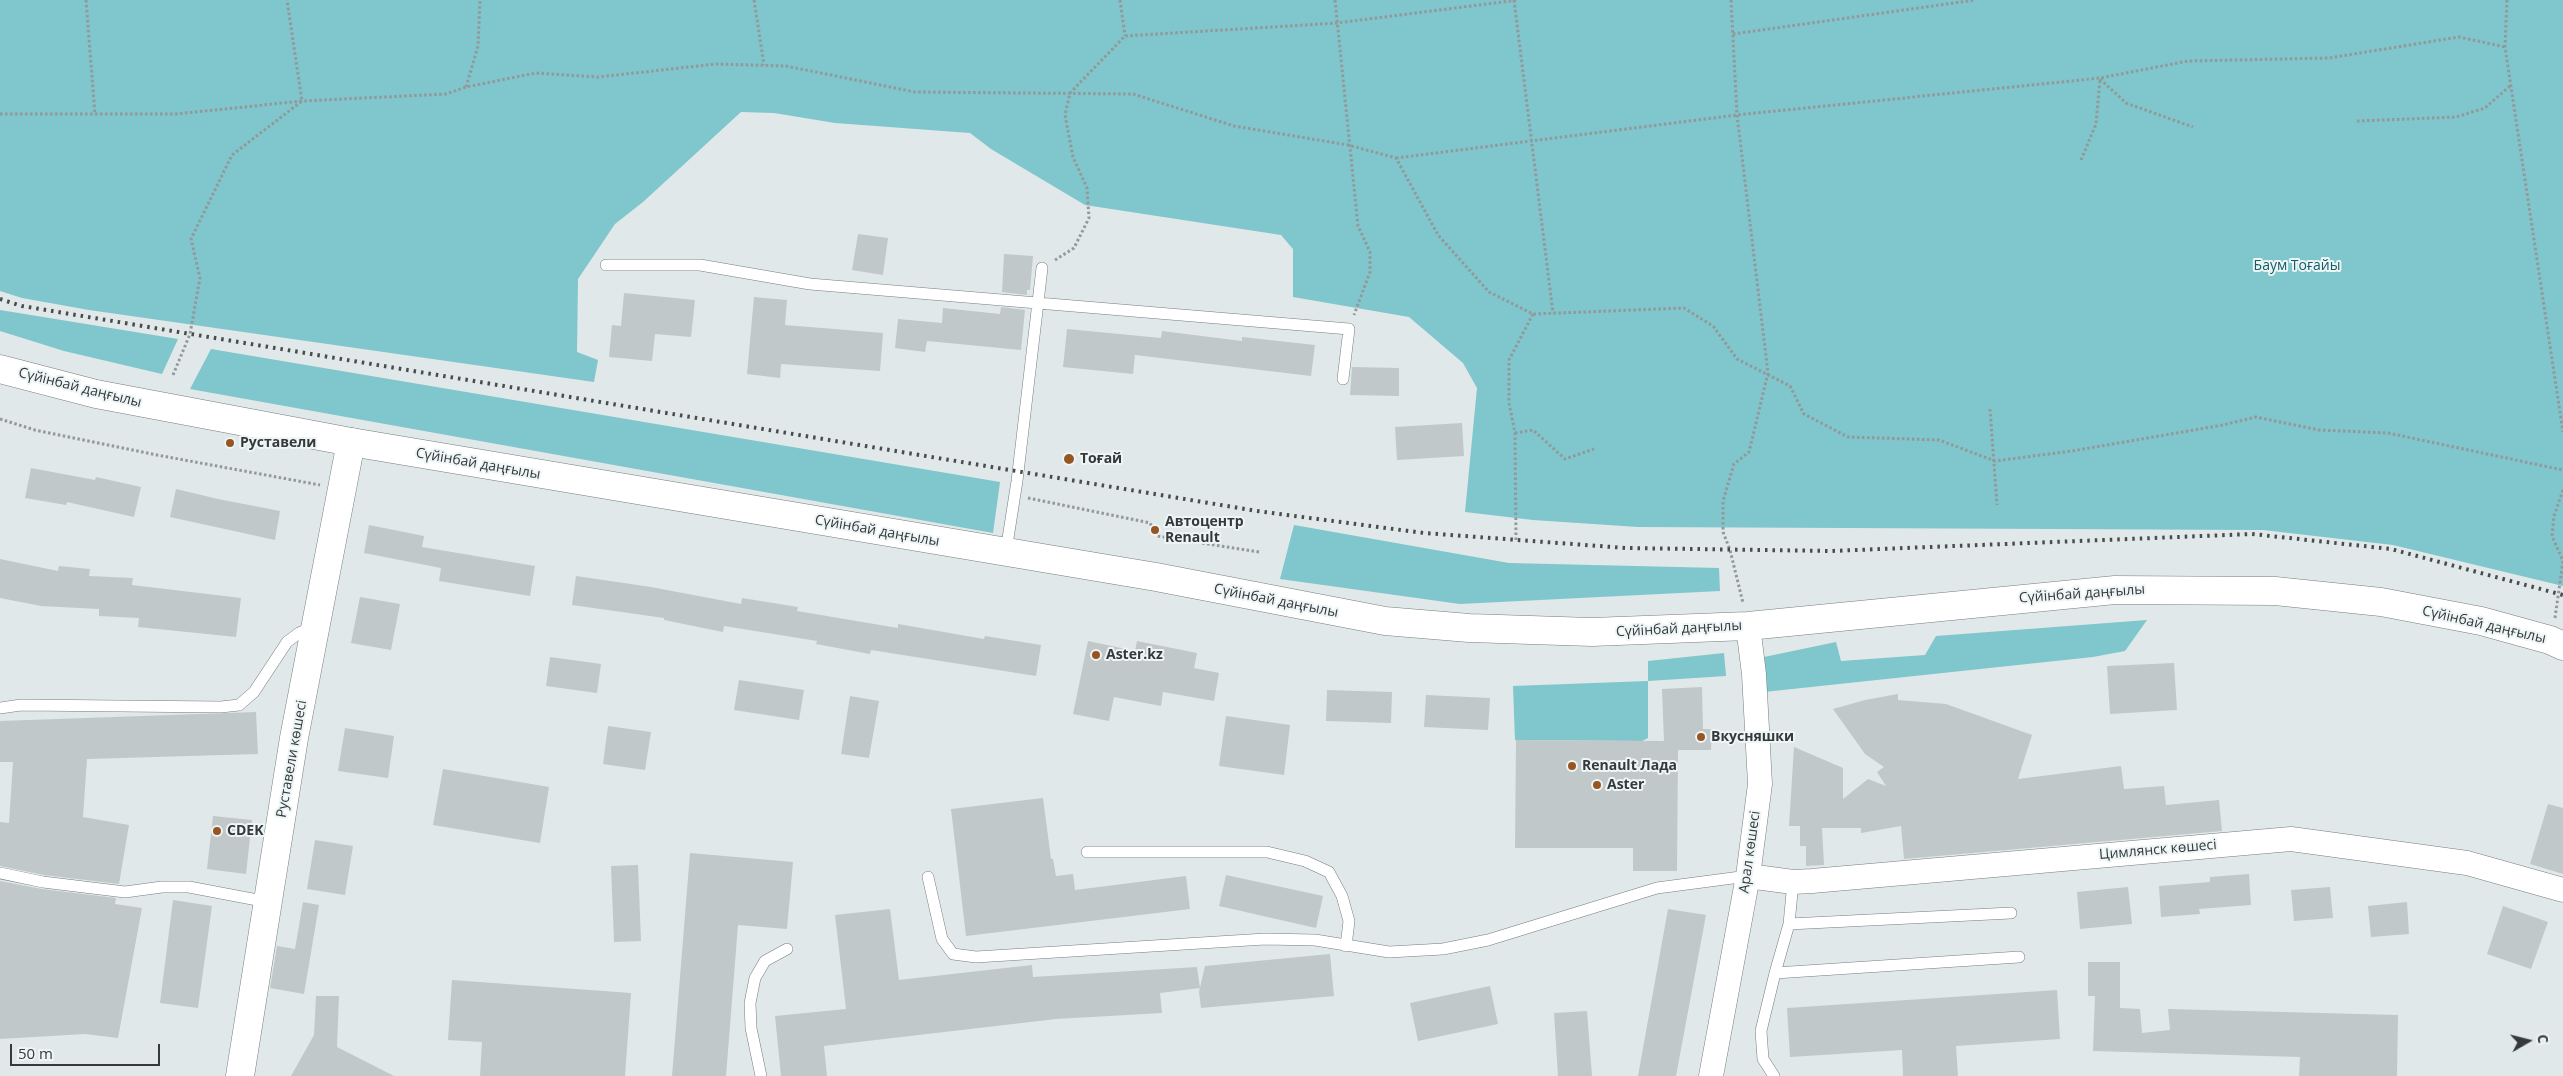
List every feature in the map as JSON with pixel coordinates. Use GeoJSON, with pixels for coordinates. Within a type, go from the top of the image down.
{"type":"FeatureCollection","features":[{"type":"Feature","properties":{"kind":"main road","name":"Сүйінбай даңғылы"},"geometry":{"type":"LineString","coordinates":[[0,369],[104,396],[351,442],[1156,577],[1385,621],[1469,628],[1592,632],[1748,626],[2115,590],[2275,591],[2381,602],[2481,621],[2556,643]]}},
{"type":"Feature","properties":{"kind":"main road","name":"Руставели көшесі"},"geometry":{"type":"LineString","coordinates":[[240,1076],[294,738],[351,442]]}},
{"type":"Feature","properties":{"kind":"street","name":"Арал көшесі"},"geometry":{"type":"LineString","coordinates":[[1710,1076],[1748,876],[1760,784],[1754,674],[1748,626]]}},
{"type":"Feature","properties":{"kind":"street","name":"Цимлянск көшесі"},"geometry":{"type":"LineString","coordinates":[[1748,876],[1793,882],[2291,838],[2467,863],[2563,890]]}},
{"type":"Feature","properties":{"kind":"lane"},"geometry":{"type":"LineString","coordinates":[[606,265],[700,265],[810,284],[1349,329],[1343,379]]}},
{"type":"Feature","properties":{"kind":"lane"},"geometry":{"type":"LineString","coordinates":[[1006,553],[1017,481],[1042,268]]}},
{"type":"Feature","properties":{"kind":"lane"},"geometry":{"type":"LineString","coordinates":[[0,708],[21,705],[220,707],[239,705],[254,692],[287,642],[299,633],[316,625]]}},
{"type":"Feature","properties":{"kind":"lane"},"geometry":{"type":"LineString","coordinates":[[1086,852],[1267,852],[1304,861],[1329,872],[1342,896],[1349,921],[1346,946]]}},
{"type":"Feature","properties":{"kind":"lane"},"geometry":{"type":"LineString","coordinates":[[0,873],[43,882],[125,892],[162,886],[189,887],[268,902]]}},
{"type":"Feature","properties":{"kind":"lane"},"geometry":{"type":"LineString","coordinates":[[928,877],[942,939],[953,954],[976,957],[1265,939],[1315,940],[1389,952],[1443,949],[1488,940],[1657,888],[1748,876]]}},
{"type":"Feature","properties":{"kind":"lane"},"geometry":{"type":"LineString","coordinates":[[1774,1076],[1763,1059],[1761,1031],[1789,924],[1793,882]]}},
{"type":"Feature","properties":{"kind":"lane"},"geometry":{"type":"LineString","coordinates":[[1789,924],[2012,913]]}},
{"type":"Feature","properties":{"kind":"lane"},"geometry":{"type":"LineString","coordinates":[[762,1076],[751,1028],[750,1002],[755,978],[765,961],[788,949]]}},
{"type":"Feature","properties":{"kind":"lane"},"geometry":{"type":"LineString","coordinates":[[1775,973],[2019,957]]}},
{"type":"Feature","properties":{"kind":"path"},"geometry":{"type":"LineString","coordinates":[[86,0],[95,115]]}},
{"type":"Feature","properties":{"kind":"path"},"geometry":{"type":"LineString","coordinates":[[288,0],[302,100]]}},
{"type":"Feature","properties":{"kind":"path"},"geometry":{"type":"LineString","coordinates":[[466,87],[478,46],[480,0]]}},
{"type":"Feature","properties":{"kind":"path"},"geometry":{"type":"LineString","coordinates":[[754,0],[764,65]]}},
{"type":"Feature","properties":{"kind":"path"},"geometry":{"type":"LineString","coordinates":[[1120,0],[1125,36]]}},
{"type":"Feature","properties":{"kind":"path"},"geometry":{"type":"LineString","coordinates":[[1335,0],[1348,145],[1358,226],[1370,252],[1370,272],[1349,329]]}},
{"type":"Feature","properties":{"kind":"path"},"geometry":{"type":"LineString","coordinates":[[1514,0],[1553,314]]}},
{"type":"Feature","properties":{"kind":"path"},"geometry":{"type":"LineString","coordinates":[[1042,268],[1074,248],[1088,218],[1087,188],[1072,157],[1065,115],[1070,93],[1125,36],[1337,23],[1518,0]]}},
{"type":"Feature","properties":{"kind":"path"},"geometry":{"type":"LineString","coordinates":[[1731,0],[1737,114],[1768,373],[1749,452],[1734,464],[1723,501],[1722,532],[1730,550],[1748,626]]}},
{"type":"Feature","properties":{"kind":"path"},"geometry":{"type":"LineString","coordinates":[[1733,34],[1975,0]]}},
{"type":"Feature","properties":{"kind":"path"},"geometry":{"type":"LineString","coordinates":[[2507,0],[2505,47],[2510,86],[2561,398],[2563,432]]}},
{"type":"Feature","properties":{"kind":"path"},"geometry":{"type":"LineString","coordinates":[[0,114],[176,114],[302,100],[446,94],[466,87],[536,73],[598,78],[716,64],[764,65],[786,66],[915,92],[1133,94],[1234,126],[1348,145],[1396,158],[1737,114],[2100,78],[2188,62],[2329,58],[2459,37],[2505,47]]}},
{"type":"Feature","properties":{"kind":"path"},"geometry":{"type":"LineString","coordinates":[[2100,78],[2126,103],[2193,128]]}},
{"type":"Feature","properties":{"kind":"path"},"geometry":{"type":"LineString","coordinates":[[2081,160],[2096,124],[2100,78]]}},
{"type":"Feature","properties":{"kind":"path"},"geometry":{"type":"LineString","coordinates":[[2357,121],[2456,117],[2485,108],[2510,86]]}},
{"type":"Feature","properties":{"kind":"path"},"geometry":{"type":"LineString","coordinates":[[173,375],[190,334],[200,278],[191,239],[232,155],[302,100]]}},
{"type":"Feature","properties":{"kind":"path"},"geometry":{"type":"LineString","coordinates":[[1396,158],[1438,235],[1489,292],[1533,314],[1684,308],[1714,326],[1737,360],[1768,373],[1790,386],[1804,414],[1848,438],[1939,440],[1995,461],[2072,451],[2223,425],[2256,417],[2320,430],[2388,433],[2563,470]]}},
{"type":"Feature","properties":{"kind":"path"},"geometry":{"type":"LineString","coordinates":[[1516,540],[1515,433],[1510,403],[1509,360],[1533,314]]}},
{"type":"Feature","properties":{"kind":"path"},"geometry":{"type":"LineString","coordinates":[[1990,409],[1997,505]]}},
{"type":"Feature","properties":{"kind":"path"},"geometry":{"type":"LineString","coordinates":[[0,419],[36,430],[157,455],[343,488]]}},
{"type":"Feature","properties":{"kind":"path"},"geometry":{"type":"LineString","coordinates":[[1515,433],[1533,430],[1566,459],[1594,449]]}},
{"type":"Feature","properties":{"kind":"path"},"geometry":{"type":"LineString","coordinates":[[1017,481],[1026,498],[1150,523],[1157,536],[1259,552]]}},
{"type":"Feature","properties":{"kind":"path"},"geometry":{"type":"LineString","coordinates":[[2556,643],[2563,561],[2552,536],[2563,490]]}},
{"type":"Feature","properties":{"kind":"green space","name":"Баум Тоғайы"},"geometry":{"type":"Polygon","coordinates":[[[0,0],[2563,0],[2563,586],[2393,545],[2263,530],[1638,527],[1533,520],[1465,512],[1477,388],[1463,363],[1409,317],[1293,297],[1293,249],[1281,235],[1085,205],[991,149],[970,133],[835,123],[774,113],[741,112],[643,202],[615,224],[578,279],[577,352],[598,360],[594,382],[89,310],[22,298],[0,291],[0,0]]]}},
{"type":"Feature","properties":{"kind":"green space"},"geometry":{"type":"Polygon","coordinates":[[[0,310],[178,339],[162,374],[64,351],[0,331],[0,310]]]}},
{"type":"Feature","properties":{"kind":"green space"},"geometry":{"type":"Polygon","coordinates":[[[211,349],[1000,482],[993,533],[190,389],[211,349]]]}},
{"type":"Feature","properties":{"kind":"green space"},"geometry":{"type":"Polygon","coordinates":[[[1294,525],[1509,563],[1719,568],[1720,591],[1460,604],[1280,579],[1294,525]]]}},
{"type":"Feature","properties":{"kind":"green space"},"geometry":{"type":"Polygon","coordinates":[[[2147,620],[2125,651],[2093,657],[1764,692],[1764,657],[1836,642],[1841,661],[1925,655],[1936,636],[2147,620]]]}},
{"type":"Feature","properties":{"kind":"green space"},"geometry":{"type":"Polygon","coordinates":[[[1724,653],[1726,676],[1648,681],[1648,661],[1724,653]]]}},
{"type":"Feature","properties":{"kind":"green space"},"geometry":{"type":"Polygon","coordinates":[[[1648,681],[1648,738],[1642,741],[1515,740],[1513,686],[1648,681]]]}},
{"type":"Feature","properties":{"kind":"building"},"geometry":{"type":"Polygon","coordinates":[[[858,234],[888,238],[883,275],[852,270],[858,234]]]}},
{"type":"Feature","properties":{"kind":"building"},"geometry":{"type":"Polygon","coordinates":[[[1004,254],[1033,256],[1030,290],[1027,290],[1027,295],[1002,292],[1004,254]]]}},
{"type":"Feature","properties":{"kind":"building"},"geometry":{"type":"Polygon","coordinates":[[[624,293],[695,300],[691,337],[655,334],[652,361],[609,357],[612,325],[621,326],[624,293]]]}},
{"type":"Feature","properties":{"kind":"building"},"geometry":{"type":"Polygon","coordinates":[[[754,297],[787,300],[785,325],[883,333],[880,371],[781,364],[780,378],[747,374],[754,297]]]}},
{"type":"Feature","properties":{"kind":"building"},"geometry":{"type":"Polygon","coordinates":[[[1001,307],[1025,310],[1021,350],[927,341],[925,352],[895,348],[898,319],[942,323],[943,308],[1000,314],[1001,307]]]}},
{"type":"Feature","properties":{"kind":"building"},"geometry":{"type":"Polygon","coordinates":[[[1067,329],[1161,338],[1162,331],[1242,341],[1242,337],[1315,345],[1311,376],[1135,355],[1133,374],[1063,367],[1067,329]]]}},
{"type":"Feature","properties":{"kind":"building"},"geometry":{"type":"Polygon","coordinates":[[[1352,367],[1399,368],[1399,396],[1350,395],[1352,367]]]}},
{"type":"Feature","properties":{"kind":"building"},"geometry":{"type":"Polygon","coordinates":[[[1462,423],[1464,456],[1397,460],[1395,427],[1462,423]]]}},
{"type":"Feature","properties":{"kind":"building"},"geometry":{"type":"Polygon","coordinates":[[[31,468],[95,480],[96,477],[141,487],[134,517],[67,502],[66,505],[25,498],[31,468]]]}},
{"type":"Feature","properties":{"kind":"building"},"geometry":{"type":"Polygon","coordinates":[[[176,489],[280,511],[275,540],[170,517],[176,489]]]}},
{"type":"Feature","properties":{"kind":"building"},"geometry":{"type":"Polygon","coordinates":[[[369,525],[424,536],[422,547],[535,566],[530,596],[439,581],[441,568],[364,553],[369,525]]]}},
{"type":"Feature","properties":{"kind":"building"},"geometry":{"type":"Polygon","coordinates":[[[0,559],[58,571],[59,566],[90,569],[89,576],[133,578],[132,585],[241,598],[236,637],[138,627],[139,618],[99,616],[99,609],[41,606],[0,598],[0,559]]]}},
{"type":"Feature","properties":{"kind":"building"},"geometry":{"type":"Polygon","coordinates":[[[576,576],[651,587],[741,604],[742,598],[798,607],[797,611],[898,628],[898,624],[984,639],[985,636],[1041,645],[1036,676],[871,650],[870,654],[816,644],[817,641],[724,626],[723,632],[664,620],[664,618],[572,605],[576,576]]]}},
{"type":"Feature","properties":{"kind":"building"},"geometry":{"type":"Polygon","coordinates":[[[360,597],[400,604],[391,650],[351,643],[360,597]]]}},
{"type":"Feature","properties":{"kind":"building"},"geometry":{"type":"Polygon","coordinates":[[[1088,641],[1135,651],[1137,641],[1197,653],[1194,668],[1219,673],[1214,701],[1163,692],[1161,706],[1114,697],[1109,721],[1073,714],[1088,641]]]}},
{"type":"Feature","properties":{"kind":"building"},"geometry":{"type":"Polygon","coordinates":[[[550,657],[601,664],[597,693],[546,686],[550,657]]]}},
{"type":"Feature","properties":{"kind":"building"},"geometry":{"type":"Polygon","coordinates":[[[2174,663],[2177,710],[2110,714],[2107,666],[2174,663]]]}},
{"type":"Feature","properties":{"kind":"building"},"geometry":{"type":"Polygon","coordinates":[[[739,680],[804,690],[799,720],[734,710],[739,680]]]}},
{"type":"Feature","properties":{"kind":"building","name":"Aster"},"geometry":{"type":"Polygon","coordinates":[[[1702,687],[1703,729],[1712,729],[1711,750],[1678,750],[1677,871],[1633,871],[1633,848],[1515,848],[1516,740],[1664,741],[1662,689],[1702,687]]]}},
{"type":"Feature","properties":{"kind":"building"},"geometry":{"type":"Polygon","coordinates":[[[1327,690],[1392,692],[1391,723],[1326,721],[1327,690]]]}},
{"type":"Feature","properties":{"kind":"building"},"geometry":{"type":"Polygon","coordinates":[[[1898,694],[1898,700],[1946,704],[2032,735],[2018,779],[2121,766],[2124,789],[2164,786],[2166,805],[2219,800],[2222,831],[1904,859],[1901,826],[1861,833],[1861,828],[1822,828],[1824,865],[1806,866],[1806,846],[1800,846],[1800,826],[1789,826],[1794,747],[1843,768],[1843,799],[1868,779],[1886,786],[1877,772],[1884,767],[1865,754],[1833,709],[1865,700],[1898,694]]]}},
{"type":"Feature","properties":{"kind":"building"},"geometry":{"type":"Polygon","coordinates":[[[1426,695],[1490,698],[1488,730],[1424,727],[1426,695]]]}},
{"type":"Feature","properties":{"kind":"building"},"geometry":{"type":"Polygon","coordinates":[[[850,696],[879,701],[869,758],[841,754],[850,696]]]}},
{"type":"Feature","properties":{"kind":"building"},"geometry":{"type":"Polygon","coordinates":[[[256,712],[258,754],[87,759],[83,817],[129,825],[119,884],[44,875],[0,866],[0,822],[9,823],[13,762],[0,762],[0,721],[256,712]]]}},
{"type":"Feature","properties":{"kind":"building"},"geometry":{"type":"Polygon","coordinates":[[[1226,716],[1290,725],[1284,775],[1219,766],[1226,716]]]}},
{"type":"Feature","properties":{"kind":"building"},"geometry":{"type":"Polygon","coordinates":[[[608,726],[651,732],[645,770],[603,764],[608,726]]]}},
{"type":"Feature","properties":{"kind":"building"},"geometry":{"type":"Polygon","coordinates":[[[345,728],[394,736],[388,778],[338,771],[345,728]]]}},
{"type":"Feature","properties":{"kind":"building"},"geometry":{"type":"Polygon","coordinates":[[[443,769],[549,787],[540,843],[433,825],[443,769]]]}},
{"type":"Feature","properties":{"kind":"building"},"geometry":{"type":"Polygon","coordinates":[[[1043,798],[1051,859],[1053,859],[1056,876],[1073,874],[1075,890],[1186,876],[1190,909],[966,936],[951,809],[1043,798]]]}},
{"type":"Feature","properties":{"kind":"building"},"geometry":{"type":"Polygon","coordinates":[[[2548,804],[2563,808],[2563,874],[2530,864],[2548,804]]]}},
{"type":"Feature","properties":{"kind":"building"},"geometry":{"type":"Polygon","coordinates":[[[213,816],[252,820],[246,874],[207,869],[213,816]]]}},
{"type":"Feature","properties":{"kind":"building"},"geometry":{"type":"Polygon","coordinates":[[[315,840],[353,846],[345,895],[307,889],[315,840]]]}},
{"type":"Feature","properties":{"kind":"building"},"geometry":{"type":"Polygon","coordinates":[[[690,853],[793,862],[787,929],[738,925],[726,1076],[672,1076],[690,853]]]}},
{"type":"Feature","properties":{"kind":"building"},"geometry":{"type":"Polygon","coordinates":[[[638,865],[641,941],[614,942],[611,866],[638,865]]]}},
{"type":"Feature","properties":{"kind":"building"},"geometry":{"type":"Polygon","coordinates":[[[2249,874],[2251,905],[2199,909],[2200,914],[2161,917],[2159,886],[2210,882],[2210,877],[2249,874]]]}},
{"type":"Feature","properties":{"kind":"building"},"geometry":{"type":"Polygon","coordinates":[[[1226,875],[1323,896],[1316,928],[1219,906],[1226,875]]]}},
{"type":"Feature","properties":{"kind":"building"},"geometry":{"type":"Polygon","coordinates":[[[0,881],[42,889],[116,898],[115,904],[142,908],[118,1038],[85,1034],[0,1039],[0,881]]]}},
{"type":"Feature","properties":{"kind":"building"},"geometry":{"type":"Polygon","coordinates":[[[2128,887],[2132,924],[2080,929],[2077,892],[2128,887]]]}},
{"type":"Feature","properties":{"kind":"building"},"geometry":{"type":"Polygon","coordinates":[[[2330,887],[2333,918],[2294,921],[2291,890],[2330,887]]]}},
{"type":"Feature","properties":{"kind":"building"},"geometry":{"type":"Polygon","coordinates":[[[173,900],[212,906],[198,1008],[160,1003],[173,900]]]}},
{"type":"Feature","properties":{"kind":"building"},"geometry":{"type":"Polygon","coordinates":[[[303,902],[319,905],[304,994],[270,988],[277,946],[295,949],[303,902]]]}},
{"type":"Feature","properties":{"kind":"building"},"geometry":{"type":"Polygon","coordinates":[[[2407,902],[2409,934],[2371,937],[2368,906],[2407,902]]]}},
{"type":"Feature","properties":{"kind":"building"},"geometry":{"type":"Polygon","coordinates":[[[2503,906],[2548,922],[2531,969],[2487,954],[2503,906]]]}},
{"type":"Feature","properties":{"kind":"building"},"geometry":{"type":"Polygon","coordinates":[[[890,909],[899,980],[1032,965],[1033,977],[1197,967],[1200,988],[1160,993],[1162,1013],[1056,1019],[824,1046],[827,1076],[781,1076],[775,1016],[846,1009],[835,915],[890,909]]]}},
{"type":"Feature","properties":{"kind":"building"},"geometry":{"type":"Polygon","coordinates":[[[1668,909],[1706,915],[1676,1076],[1638,1076],[1668,909]]]}},
{"type":"Feature","properties":{"kind":"building"},"geometry":{"type":"Polygon","coordinates":[[[1330,954],[1334,996],[1201,1008],[1199,992],[1205,966],[1330,954]]]}},
{"type":"Feature","properties":{"kind":"building"},"geometry":{"type":"Polygon","coordinates":[[[2088,962],[2120,962],[2120,1008],[2140,1009],[2142,1033],[2170,1030],[2168,1009],[2398,1015],[2397,1076],[2299,1076],[2300,1057],[2093,1051],[2095,996],[2088,996],[2088,962]]]}},
{"type":"Feature","properties":{"kind":"building"},"geometry":{"type":"Polygon","coordinates":[[[452,980],[631,993],[625,1076],[480,1076],[482,1042],[448,1040],[452,980]]]}},
{"type":"Feature","properties":{"kind":"building"},"geometry":{"type":"Polygon","coordinates":[[[1490,986],[1498,1024],[1418,1041],[1410,1003],[1490,986]]]}},
{"type":"Feature","properties":{"kind":"building"},"geometry":{"type":"Polygon","coordinates":[[[2057,990],[2060,1039],[1956,1046],[1958,1076],[1903,1076],[1902,1050],[1790,1057],[1787,1008],[2057,990]]]}},
{"type":"Feature","properties":{"kind":"building"},"geometry":{"type":"Polygon","coordinates":[[[316,996],[339,996],[337,1047],[394,1076],[291,1076],[314,1035],[316,996]]]}},
{"type":"Feature","properties":{"kind":"building"},"geometry":{"type":"Polygon","coordinates":[[[1587,1011],[1592,1076],[1558,1076],[1554,1013],[1587,1011]]]}},
{"type":"Feature","properties":{"kind":"railway"},"geometry":{"type":"LineString","coordinates":[[0,299],[22,306],[1257,511],[1424,533],[1626,548],[1831,551],[2252,534],[2391,549],[2563,595]]}},
{"type":"Feature","properties":{"kind":"place","name":"Руставели"},"geometry":{"type":"Point","coordinates":[230,443]}},
{"type":"Feature","properties":{"kind":"place","name":"Тоғай"},"geometry":{"type":"Point","coordinates":[1069,459]}},
{"type":"Feature","properties":{"kind":"place","name":"Автоцентр Renault"},"geometry":{"type":"Point","coordinates":[1155,530]}},
{"type":"Feature","properties":{"kind":"place","name":"Aster.kz"},"geometry":{"type":"Point","coordinates":[1096,655]}},
{"type":"Feature","properties":{"kind":"place","name":"Вкусняшки"},"geometry":{"type":"Point","coordinates":[1701,737]}},
{"type":"Feature","properties":{"kind":"place","name":"Renault Лада"},"geometry":{"type":"Point","coordinates":[1572,766]}},
{"type":"Feature","properties":{"kind":"place","name":"Aster"},"geometry":{"type":"Point","coordinates":[1597,785]}},
{"type":"Feature","properties":{"kind":"place","name":"CDEK"},"geometry":{"type":"Point","coordinates":[217,831]}}]}
